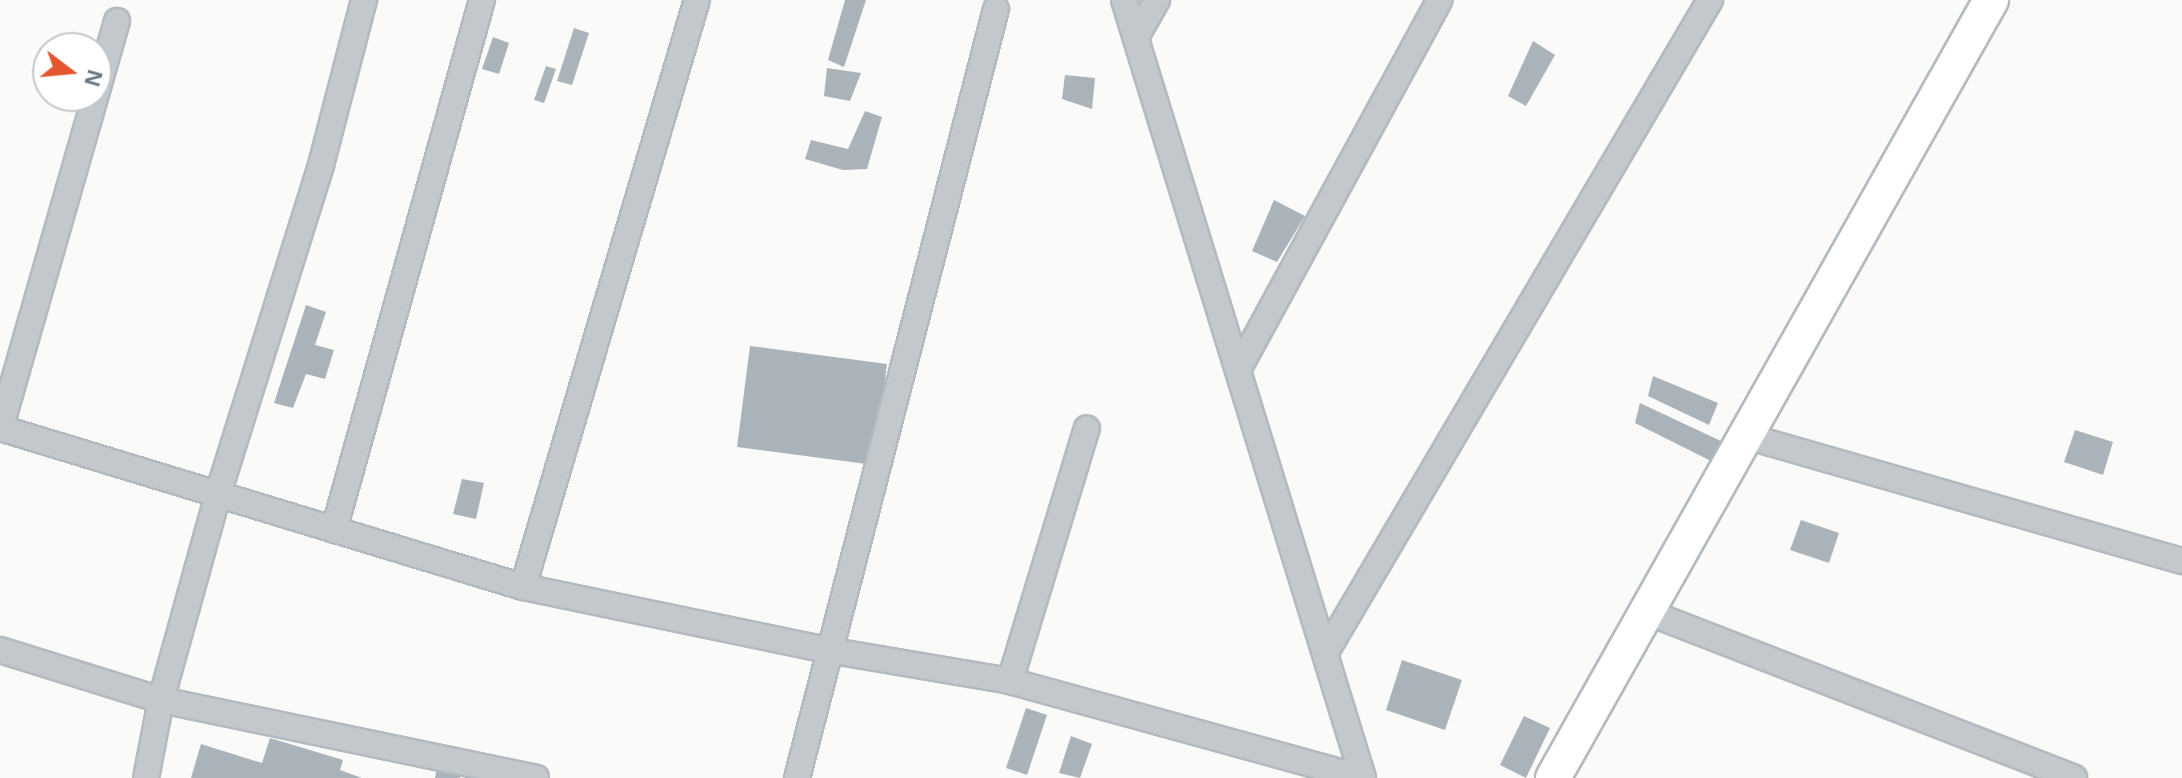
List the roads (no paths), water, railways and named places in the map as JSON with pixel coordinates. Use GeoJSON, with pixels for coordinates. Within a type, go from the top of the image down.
{"type":"FeatureCollection","features":[{"type":"Feature","properties":{"kind":"street"},"geometry":{"type":"LineString","coordinates":[[146,778],[161,700],[218,494],[321,165],[364,0]]}},
{"type":"Feature","properties":{"kind":"street"},"geometry":{"type":"LineString","coordinates":[[334,530],[482,0]]}},
{"type":"Feature","properties":{"kind":"street"},"geometry":{"type":"LineString","coordinates":[[523,587],[697,0]]}},
{"type":"Feature","properties":{"kind":"street"},"geometry":{"type":"LineString","coordinates":[[1124,0],[1326,652],[1362,778]]}},
{"type":"Feature","properties":{"kind":"street"},"geometry":{"type":"LineString","coordinates":[[1136,37],[1157,0]]}},
{"type":"Feature","properties":{"kind":"street"},"geometry":{"type":"LineString","coordinates":[[1239,368],[1440,0]]}},
{"type":"Feature","properties":{"kind":"street"},"geometry":{"type":"LineString","coordinates":[[1326,652],[1710,0]]}},
{"type":"Feature","properties":{"kind":"street"},"geometry":{"type":"LineString","coordinates":[[1553,778],[1991,0]]}},
{"type":"Feature","properties":{"kind":"street"},"geometry":{"type":"LineString","coordinates":[[797,778],[833,651],[996,9]]}},
{"type":"Feature","properties":{"kind":"street"},"geometry":{"type":"LineString","coordinates":[[117,21],[0,428],[523,587],[833,651],[1010,681],[1362,778]]}},
{"type":"Feature","properties":{"kind":"street"},"geometry":{"type":"LineString","coordinates":[[1010,681],[1087,428]]}},
{"type":"Feature","properties":{"kind":"street"},"geometry":{"type":"LineString","coordinates":[[1746,436],[2182,561]]}},
{"type":"Feature","properties":{"kind":"street"},"geometry":{"type":"LineString","coordinates":[[1647,612],[2074,778]]}},
{"type":"Feature","properties":{"kind":"street"},"geometry":{"type":"LineString","coordinates":[[0,650],[161,700],[535,778]]}}]}
